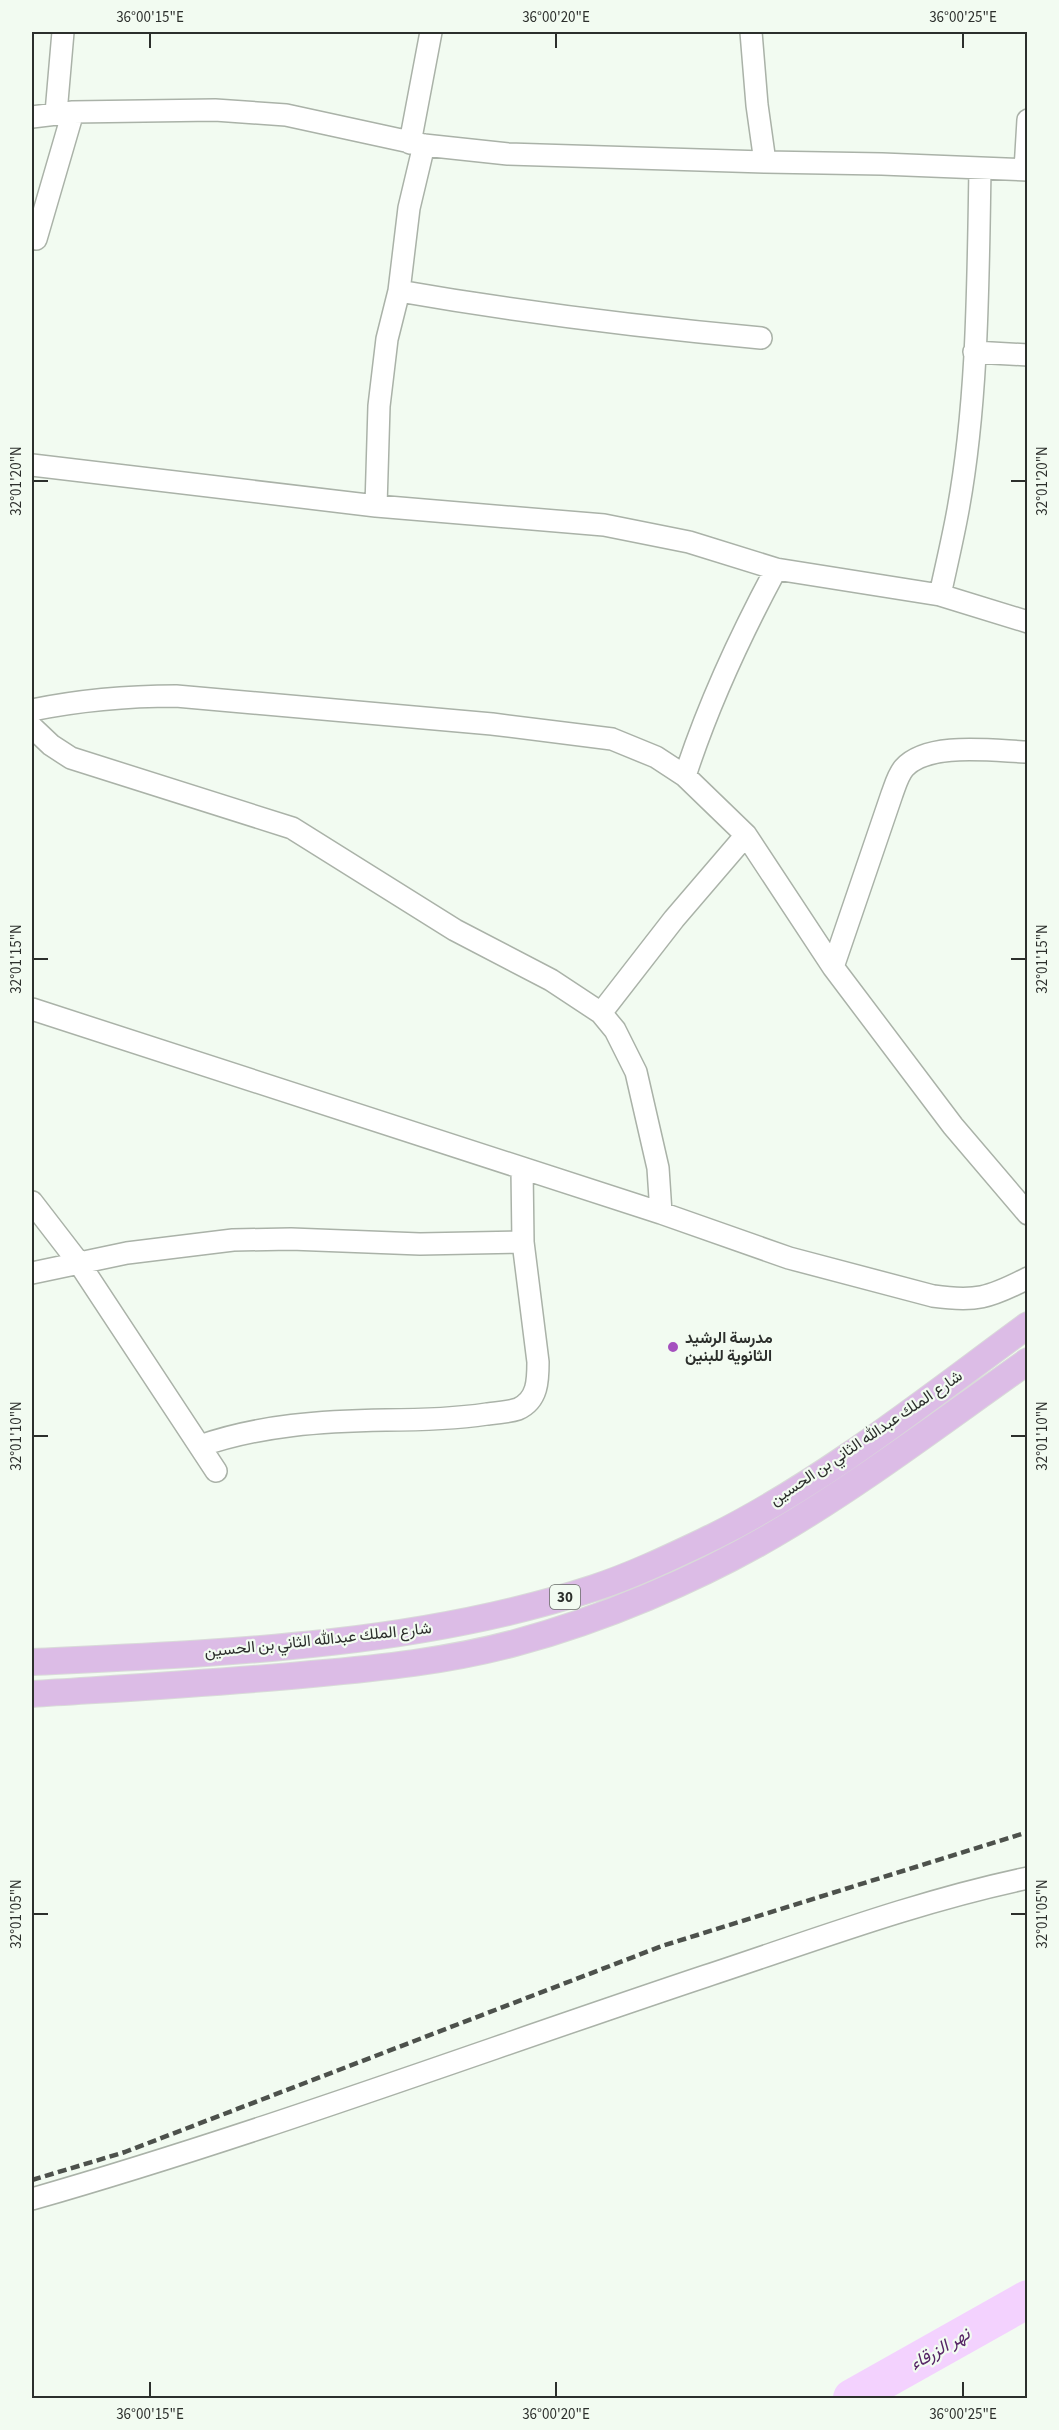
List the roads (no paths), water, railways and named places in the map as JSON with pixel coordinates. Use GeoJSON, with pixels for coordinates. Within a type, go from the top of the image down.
{"type":"FeatureCollection","features":[{"type":"Feature","properties":{"kind":"main road","name":"شارع الملك عبدالله الثاني بن الحسين"},"geometry":{"type":"LineString","coordinates":[[32,1662],[204,1653],[402,1633],[526,1608],[596,1588],[714,1536],[788,1495],[888,1427],[1028,1325]]}},
{"type":"Feature","properties":{"kind":"main road","name":"شارع الملك عبدالله الثاني بن الحسين"},"geometry":{"type":"LineString","coordinates":[[32,1694],[390,1667],[477,1652],[556,1630],[641,1600],[771,1537],[823,1505],[1028,1361]]}},
{"type":"Feature","properties":{"kind":"main road"},"geometry":{"type":"LineString","coordinates":[[204,1653],[206,1682]]}},
{"type":"Feature","properties":{"kind":"street"},"geometry":{"type":"LineString","coordinates":[[36,238],[64,113],[63,32]]}},
{"type":"Feature","properties":{"kind":"street"},"geometry":{"type":"LineString","coordinates":[[376,506],[379,406],[387,339],[399,291],[431,32]]}},
{"type":"Feature","properties":{"kind":"street"},"geometry":{"type":"LineString","coordinates":[[751,32],[757,105],[765,162]]}},
{"type":"Feature","properties":{"kind":"street"},"geometry":{"type":"LineString","coordinates":[[32,117],[64,113],[215,110],[286,115],[417,144],[508,154],[1026,170],[1028,120]]}},
{"type":"Feature","properties":{"kind":"street"},"geometry":{"type":"LineString","coordinates":[[940,595],[959,509],[970,416],[978,281],[980,169]]}},
{"type":"Feature","properties":{"kind":"street"},"geometry":{"type":"LineString","coordinates":[[399,291],[516,311],[761,338]]}},
{"type":"Feature","properties":{"kind":"street"},"geometry":{"type":"LineString","coordinates":[[974,352],[1028,355]]}},
{"type":"Feature","properties":{"kind":"street"},"geometry":{"type":"LineString","coordinates":[[32,465],[376,506],[604,525],[689,542],[776,569],[940,595],[1028,622]]}},
{"type":"Feature","properties":{"kind":"street"},"geometry":{"type":"LineString","coordinates":[[685,776],[702,723],[753,612],[776,569]]}},
{"type":"Feature","properties":{"kind":"street"},"geometry":{"type":"LineString","coordinates":[[32,710],[83,700],[126,696],[176,696],[492,724],[612,740],[656,757],[685,776],[746,835],[833,967],[953,1126],[1028,1214]]}},
{"type":"Feature","properties":{"kind":"street"},"geometry":{"type":"LineString","coordinates":[[32,727],[51,745],[71,758],[292,828],[455,930],[551,980],[601,1013],[615,1030],[636,1072],[658,1168],[661,1213]]}},
{"type":"Feature","properties":{"kind":"street"},"geometry":{"type":"LineString","coordinates":[[833,967],[892,794],[903,769],[921,756],[948,750],[1028,752]]}},
{"type":"Feature","properties":{"kind":"street"},"geometry":{"type":"LineString","coordinates":[[601,1013],[674,919],[746,835]]}},
{"type":"Feature","properties":{"kind":"street"},"geometry":{"type":"LineString","coordinates":[[32,1009],[661,1213],[789,1258],[933,1296],[955,1299],[981,1298],[992,1295],[1028,1278]]}},
{"type":"Feature","properties":{"kind":"street"},"geometry":{"type":"LineString","coordinates":[[200,1446],[227,1436],[258,1429],[363,1420],[457,1419],[519,1408],[533,1398],[538,1381],[523,1242],[522,1169]]}},
{"type":"Feature","properties":{"kind":"street"},"geometry":{"type":"LineString","coordinates":[[32,1202],[79,1263],[216,1471]]}},
{"type":"Feature","properties":{"kind":"street"},"geometry":{"type":"LineString","coordinates":[[32,1273],[177,1246],[232,1240],[291,1239],[420,1244],[523,1242]]}},
{"type":"Feature","properties":{"kind":"street"},"geometry":{"type":"LineString","coordinates":[[32,2199],[177,2156],[889,1915],[1028,1878]]}},
{"type":"Feature","properties":{"kind":"waterway","name":"نهر الزرقاء"},"geometry":{"type":"LineString","coordinates":[[852,2398],[1028,2299]]}},
{"type":"Feature","properties":{"kind":"railway"},"geometry":{"type":"LineString","coordinates":[[32,2180],[125,2152],[662,1946],[1028,1832]]}},
{"type":"Feature","properties":{"kind":"place","name":"مدرسة الرشيد الثانوية للبنين"},"geometry":{"type":"Point","coordinates":[673,1347]}}]}
